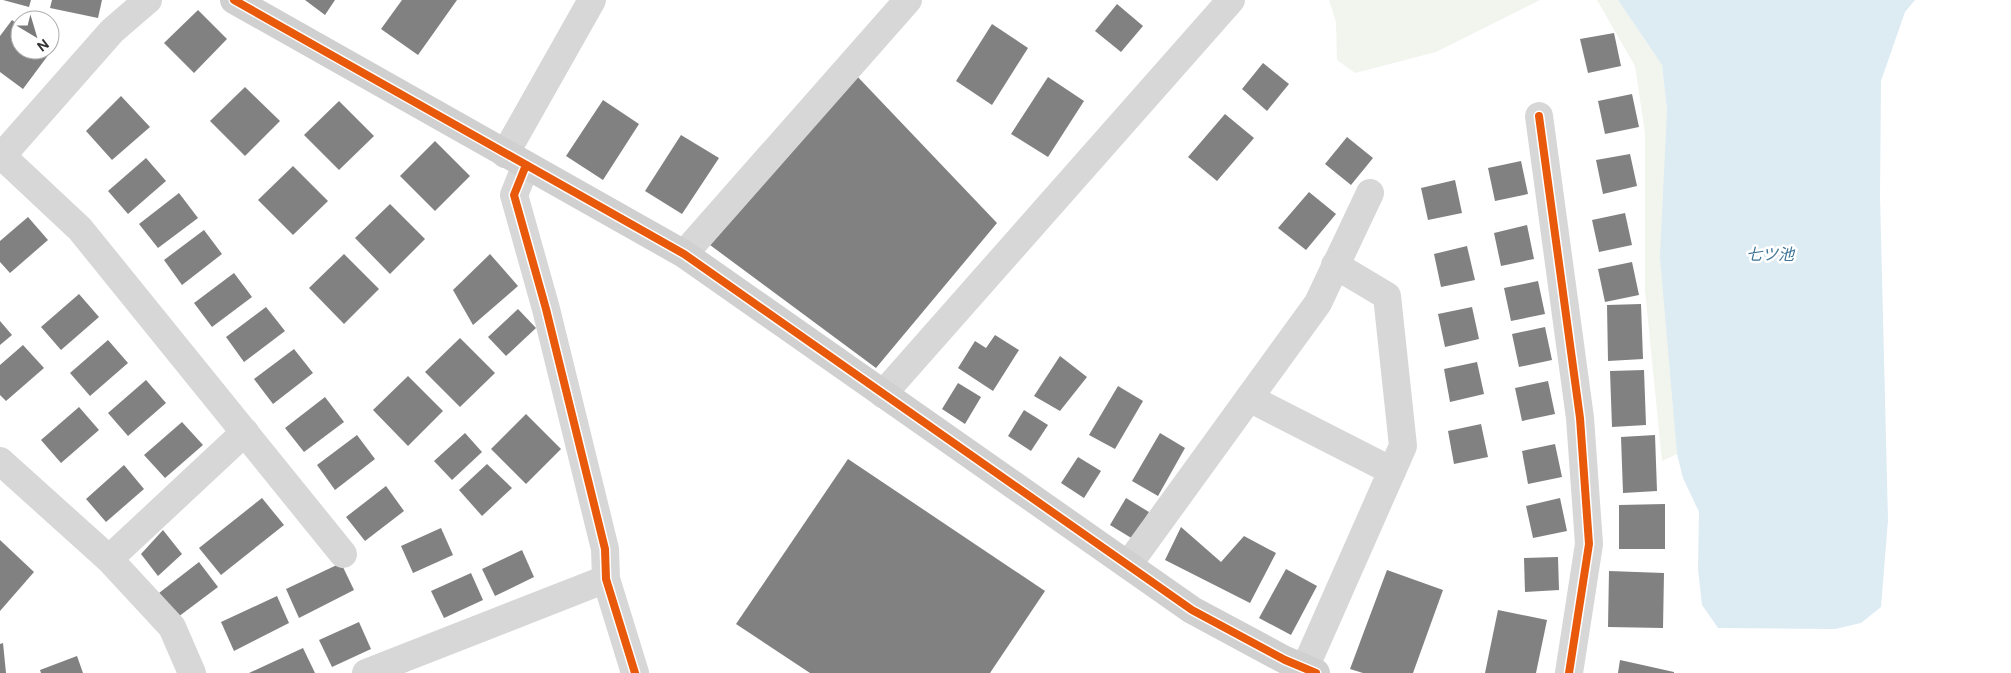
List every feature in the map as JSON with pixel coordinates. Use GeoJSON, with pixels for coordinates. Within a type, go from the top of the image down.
{"type":"FeatureCollection","features":[{"type":"Feature","properties":{"kind":"street"},"geometry":{"type":"LineString","coordinates":[[148,0],[112,31],[1,157],[80,229],[343,554]]}},
{"type":"Feature","properties":{"kind":"street"},"geometry":{"type":"LineString","coordinates":[[234,0],[684,254],[1192,610],[1284,660],[1310,671],[1403,446],[1387,296],[1335,265]]}},
{"type":"Feature","properties":{"kind":"street"},"geometry":{"type":"LineString","coordinates":[[592,0],[516,160],[514,195],[546,309],[605,549],[606,579],[635,673]]}},
{"type":"Feature","properties":{"kind":"street"},"geometry":{"type":"LineString","coordinates":[[684,254],[908,0]]}},
{"type":"Feature","properties":{"kind":"street"},"geometry":{"type":"LineString","coordinates":[[883,394],[1231,0]]}},
{"type":"Feature","properties":{"kind":"street"},"geometry":{"type":"LineString","coordinates":[[1539,116],[1580,418],[1589,544],[1569,673]]}},
{"type":"Feature","properties":{"kind":"street"},"geometry":{"type":"LineString","coordinates":[[1128,565],[1318,304],[1370,193]]}},
{"type":"Feature","properties":{"kind":"street"},"geometry":{"type":"LineString","coordinates":[[1249,398],[1392,471]]}},
{"type":"Feature","properties":{"kind":"street"},"geometry":{"type":"LineString","coordinates":[[109,560],[245,432]]}},
{"type":"Feature","properties":{"kind":"street"},"geometry":{"type":"LineString","coordinates":[[0,461],[109,560],[172,627],[192,673]]}},
{"type":"Feature","properties":{"kind":"street"},"geometry":{"type":"LineString","coordinates":[[380,670],[606,579]]}},
{"type":"Feature","properties":{"kind":"shaded area"},"geometry":{"type":"Polygon","coordinates":[[[1329,0],[1540,0],[1436,52],[1355,73],[1337,60],[1336,22],[1329,0]]]}},
{"type":"Feature","properties":{"kind":"shaded area"},"geometry":{"type":"Polygon","coordinates":[[[1597,0],[1618,0],[1662,65],[1667,110],[1671,374],[1677,454],[1662,461],[1645,290],[1645,133],[1635,66],[1597,0]]]}},
{"type":"Feature","properties":{"kind":"water","name":"七ツ池"},"geometry":{"type":"Polygon","coordinates":[[[1618,0],[1915,0],[1905,12],[1881,81],[1880,196],[1888,520],[1881,607],[1861,623],[1835,629],[1718,628],[1702,605],[1698,569],[1699,512],[1683,478],[1677,454],[1660,257],[1667,110],[1662,65],[1618,0]]]}},
{"type":"Feature","properties":{"kind":"building"},"geometry":{"type":"Polygon","coordinates":[[[3,0],[31,0],[29,7],[3,0]]]}},
{"type":"Feature","properties":{"kind":"building"},"geometry":{"type":"Polygon","coordinates":[[[52,0],[102,0],[98,18],[50,8],[52,0]]]}},
{"type":"Feature","properties":{"kind":"building"},"geometry":{"type":"Polygon","coordinates":[[[305,0],[335,0],[325,15],[305,0]]]}},
{"type":"Feature","properties":{"kind":"building"},"geometry":{"type":"Polygon","coordinates":[[[402,0],[457,0],[418,55],[381,29],[402,0]]]}},
{"type":"Feature","properties":{"kind":"building"},"geometry":{"type":"Polygon","coordinates":[[[1117,4],[1143,26],[1121,52],[1095,31],[1117,4]]]}},
{"type":"Feature","properties":{"kind":"building"},"geometry":{"type":"Polygon","coordinates":[[[198,10],[227,39],[194,73],[164,43],[198,10]]]}},
{"type":"Feature","properties":{"kind":"building"},"geometry":{"type":"Polygon","coordinates":[[[10,23],[10,60],[45,60],[23,89],[0,72],[0,36],[10,23]]]}},
{"type":"Feature","properties":{"kind":"building"},"geometry":{"type":"Polygon","coordinates":[[[992,24],[1028,48],[992,105],[956,81],[992,24]]]}},
{"type":"Feature","properties":{"kind":"building"},"geometry":{"type":"Polygon","coordinates":[[[1614,33],[1621,66],[1588,73],[1580,39],[1614,33]]]}},
{"type":"Feature","properties":{"kind":"building"},"geometry":{"type":"Polygon","coordinates":[[[1263,63],[1289,84],[1267,111],[1242,89],[1263,63]]]}},
{"type":"Feature","properties":{"kind":"building"},"geometry":{"type":"Polygon","coordinates":[[[855,74],[997,223],[876,368],[710,245],[855,74]]]}},
{"type":"Feature","properties":{"kind":"building"},"geometry":{"type":"Polygon","coordinates":[[[1048,77],[1084,101],[1048,157],[1011,134],[1048,77]]]}},
{"type":"Feature","properties":{"kind":"building"},"geometry":{"type":"Polygon","coordinates":[[[245,87],[280,121],[245,156],[210,121],[245,87]]]}},
{"type":"Feature","properties":{"kind":"building"},"geometry":{"type":"Polygon","coordinates":[[[1632,94],[1639,127],[1605,134],[1598,101],[1632,94]]]}},
{"type":"Feature","properties":{"kind":"building"},"geometry":{"type":"Polygon","coordinates":[[[121,96],[150,127],[112,160],[86,131],[121,96]]]}},
{"type":"Feature","properties":{"kind":"building"},"geometry":{"type":"Polygon","coordinates":[[[603,100],[639,124],[603,180],[566,156],[603,100]]]}},
{"type":"Feature","properties":{"kind":"building"},"geometry":{"type":"Polygon","coordinates":[[[339,101],[374,136],[339,170],[304,135],[339,101]]]}},
{"type":"Feature","properties":{"kind":"building"},"geometry":{"type":"Polygon","coordinates":[[[1225,114],[1254,138],[1217,181],[1188,157],[1225,114]]]}},
{"type":"Feature","properties":{"kind":"building"},"geometry":{"type":"Polygon","coordinates":[[[681,135],[719,158],[682,214],[645,191],[681,135]]]}},
{"type":"Feature","properties":{"kind":"building"},"geometry":{"type":"Polygon","coordinates":[[[1347,137],[1373,158],[1351,185],[1325,164],[1347,137]]]}},
{"type":"Feature","properties":{"kind":"building"},"geometry":{"type":"Polygon","coordinates":[[[435,141],[470,176],[435,211],[400,176],[435,141]]]}},
{"type":"Feature","properties":{"kind":"building"},"geometry":{"type":"Polygon","coordinates":[[[1630,154],[1637,186],[1603,194],[1596,160],[1630,154]]]}},
{"type":"Feature","properties":{"kind":"building"},"geometry":{"type":"Polygon","coordinates":[[[146,158],[166,181],[128,214],[108,191],[146,158]]]}},
{"type":"Feature","properties":{"kind":"building"},"geometry":{"type":"Polygon","coordinates":[[[1521,161],[1528,194],[1495,201],[1488,168],[1521,161]]]}},
{"type":"Feature","properties":{"kind":"building"},"geometry":{"type":"Polygon","coordinates":[[[293,166],[328,201],[293,235],[258,200],[293,166]]]}},
{"type":"Feature","properties":{"kind":"building"},"geometry":{"type":"Polygon","coordinates":[[[1455,180],[1462,213],[1428,220],[1421,188],[1455,180]]]}},
{"type":"Feature","properties":{"kind":"building"},"geometry":{"type":"Polygon","coordinates":[[[1309,192],[1336,214],[1306,250],[1278,228],[1309,192]]]}},
{"type":"Feature","properties":{"kind":"building"},"geometry":{"type":"Polygon","coordinates":[[[179,193],[198,218],[158,248],[139,224],[179,193]]]}},
{"type":"Feature","properties":{"kind":"building"},"geometry":{"type":"Polygon","coordinates":[[[390,204],[425,239],[390,274],[355,238],[390,204]]]}},
{"type":"Feature","properties":{"kind":"building"},"geometry":{"type":"Polygon","coordinates":[[[1625,213],[1632,245],[1599,252],[1592,220],[1625,213]]]}},
{"type":"Feature","properties":{"kind":"building"},"geometry":{"type":"Polygon","coordinates":[[[28,217],[48,240],[10,273],[0,262],[0,241],[28,217]]]}},
{"type":"Feature","properties":{"kind":"building"},"geometry":{"type":"Polygon","coordinates":[[[1527,225],[1534,259],[1501,266],[1494,233],[1527,225]]]}},
{"type":"Feature","properties":{"kind":"building"},"geometry":{"type":"Polygon","coordinates":[[[204,230],[222,254],[182,285],[164,260],[204,230]]]}},
{"type":"Feature","properties":{"kind":"building"},"geometry":{"type":"Polygon","coordinates":[[[1467,246],[1475,280],[1441,287],[1434,254],[1467,246]]]}},
{"type":"Feature","properties":{"kind":"building"},"geometry":{"type":"Polygon","coordinates":[[[344,254],[379,289],[344,324],[309,288],[344,254]]]}},
{"type":"Feature","properties":{"kind":"building"},"geometry":{"type":"Polygon","coordinates":[[[490,254],[518,286],[473,325],[453,290],[490,254]]]}},
{"type":"Feature","properties":{"kind":"building"},"geometry":{"type":"Polygon","coordinates":[[[1632,262],[1639,295],[1605,302],[1598,269],[1632,262]]]}},
{"type":"Feature","properties":{"kind":"building"},"geometry":{"type":"Polygon","coordinates":[[[234,273],[252,297],[212,327],[194,303],[234,273]]]}},
{"type":"Feature","properties":{"kind":"building"},"geometry":{"type":"Polygon","coordinates":[[[1538,281],[1545,314],[1511,321],[1504,288],[1538,281]]]}},
{"type":"Feature","properties":{"kind":"building"},"geometry":{"type":"Polygon","coordinates":[[[79,294],[99,317],[61,350],[41,327],[79,294]]]}},
{"type":"Feature","properties":{"kind":"building"},"geometry":{"type":"Polygon","coordinates":[[[1641,304],[1643,359],[1608,361],[1607,305],[1641,304]]]}},
{"type":"Feature","properties":{"kind":"building"},"geometry":{"type":"Polygon","coordinates":[[[266,307],[285,331],[244,362],[226,337],[266,307]]]}},
{"type":"Feature","properties":{"kind":"building"},"geometry":{"type":"Polygon","coordinates":[[[1472,307],[1479,339],[1445,347],[1438,314],[1472,307]]]}},
{"type":"Feature","properties":{"kind":"building"},"geometry":{"type":"Polygon","coordinates":[[[518,309],[536,328],[506,356],[488,337],[518,309]]]}},
{"type":"Feature","properties":{"kind":"building"},"geometry":{"type":"Polygon","coordinates":[[[0,321],[12,335],[0,345],[0,321]]]}},
{"type":"Feature","properties":{"kind":"building"},"geometry":{"type":"Polygon","coordinates":[[[1545,327],[1552,360],[1519,367],[1512,334],[1545,327]]]}},
{"type":"Feature","properties":{"kind":"building"},"geometry":{"type":"Polygon","coordinates":[[[995,335],[1019,350],[993,391],[958,368],[975,341],[986,348],[995,335]]]}},
{"type":"Feature","properties":{"kind":"building"},"geometry":{"type":"Polygon","coordinates":[[[460,338],[495,373],[460,407],[425,372],[460,338]]]}},
{"type":"Feature","properties":{"kind":"building"},"geometry":{"type":"Polygon","coordinates":[[[108,340],[128,363],[90,396],[70,373],[108,340]]]}},
{"type":"Feature","properties":{"kind":"building"},"geometry":{"type":"Polygon","coordinates":[[[23,345],[44,368],[6,401],[0,395],[0,365],[23,345]]]}},
{"type":"Feature","properties":{"kind":"building"},"geometry":{"type":"Polygon","coordinates":[[[294,349],[313,373],[273,404],[254,379],[294,349]]]}},
{"type":"Feature","properties":{"kind":"building"},"geometry":{"type":"Polygon","coordinates":[[[1060,356],[1087,377],[1060,411],[1034,396],[1060,356]]]}},
{"type":"Feature","properties":{"kind":"building"},"geometry":{"type":"Polygon","coordinates":[[[1477,362],[1484,394],[1450,402],[1444,369],[1477,362]]]}},
{"type":"Feature","properties":{"kind":"building"},"geometry":{"type":"Polygon","coordinates":[[[1644,370],[1646,425],[1612,427],[1610,371],[1644,370]]]}},
{"type":"Feature","properties":{"kind":"building"},"geometry":{"type":"Polygon","coordinates":[[[408,376],[443,411],[408,446],[373,410],[408,376]]]}},
{"type":"Feature","properties":{"kind":"building"},"geometry":{"type":"Polygon","coordinates":[[[146,380],[166,403],[128,436],[108,413],[146,380]]]}},
{"type":"Feature","properties":{"kind":"building"},"geometry":{"type":"Polygon","coordinates":[[[1548,381],[1555,414],[1522,421],[1515,388],[1548,381]]]}},
{"type":"Feature","properties":{"kind":"building"},"geometry":{"type":"Polygon","coordinates":[[[958,383],[981,397],[965,424],[942,409],[958,383]]]}},
{"type":"Feature","properties":{"kind":"building"},"geometry":{"type":"Polygon","coordinates":[[[1118,386],[1143,401],[1115,449],[1089,435],[1118,386]]]}},
{"type":"Feature","properties":{"kind":"building"},"geometry":{"type":"Polygon","coordinates":[[[325,397],[344,422],[304,452],[285,428],[325,397]]]}},
{"type":"Feature","properties":{"kind":"building"},"geometry":{"type":"Polygon","coordinates":[[[79,407],[99,430],[61,463],[41,440],[79,407]]]}},
{"type":"Feature","properties":{"kind":"building"},"geometry":{"type":"Polygon","coordinates":[[[1024,410],[1048,425],[1031,451],[1008,436],[1024,410]]]}},
{"type":"Feature","properties":{"kind":"building"},"geometry":{"type":"Polygon","coordinates":[[[526,414],[561,449],[526,484],[491,449],[526,414]]]}},
{"type":"Feature","properties":{"kind":"building"},"geometry":{"type":"Polygon","coordinates":[[[182,422],[203,445],[165,478],[144,455],[182,422]]]}},
{"type":"Feature","properties":{"kind":"building"},"geometry":{"type":"Polygon","coordinates":[[[1481,424],[1488,457],[1454,464],[1448,431],[1481,424]]]}},
{"type":"Feature","properties":{"kind":"building"},"geometry":{"type":"Polygon","coordinates":[[[465,433],[482,452],[452,480],[434,461],[465,433]]]}},
{"type":"Feature","properties":{"kind":"building"},"geometry":{"type":"Polygon","coordinates":[[[1160,433],[1185,448],[1158,496],[1132,481],[1160,433]]]}},
{"type":"Feature","properties":{"kind":"building"},"geometry":{"type":"Polygon","coordinates":[[[357,435],[375,459],[335,490],[317,465],[357,435]]]}},
{"type":"Feature","properties":{"kind":"building"},"geometry":{"type":"Polygon","coordinates":[[[1655,435],[1657,491],[1623,493],[1621,437],[1655,435]]]}},
{"type":"Feature","properties":{"kind":"building"},"geometry":{"type":"Polygon","coordinates":[[[1555,444],[1562,477],[1528,484],[1522,451],[1555,444]]]}},
{"type":"Feature","properties":{"kind":"building"},"geometry":{"type":"Polygon","coordinates":[[[1078,457],[1101,471],[1084,498],[1061,483],[1078,457]]]}},
{"type":"Feature","properties":{"kind":"building"},"geometry":{"type":"Polygon","coordinates":[[[848,459],[1045,591],[990,673],[810,673],[736,624],[848,459]]]}},
{"type":"Feature","properties":{"kind":"building"},"geometry":{"type":"Polygon","coordinates":[[[487,464],[512,488],[482,516],[459,490],[487,464]]]}},
{"type":"Feature","properties":{"kind":"building"},"geometry":{"type":"Polygon","coordinates":[[[124,465],[144,489],[106,522],[86,499],[124,465]]]}},
{"type":"Feature","properties":{"kind":"building"},"geometry":{"type":"Polygon","coordinates":[[[386,486],[404,511],[365,541],[346,517],[386,486]]]}},
{"type":"Feature","properties":{"kind":"building"},"geometry":{"type":"Polygon","coordinates":[[[262,498],[284,525],[221,575],[199,548],[262,498]]]}},
{"type":"Feature","properties":{"kind":"building"},"geometry":{"type":"Polygon","coordinates":[[[1126,498],[1149,512],[1133,539],[1110,525],[1126,498]]]}},
{"type":"Feature","properties":{"kind":"building"},"geometry":{"type":"Polygon","coordinates":[[[1560,498],[1567,531],[1533,538],[1526,506],[1560,498]]]}},
{"type":"Feature","properties":{"kind":"building"},"geometry":{"type":"Polygon","coordinates":[[[1665,504],[1665,549],[1619,549],[1619,505],[1665,504]]]}},
{"type":"Feature","properties":{"kind":"building"},"geometry":{"type":"Polygon","coordinates":[[[1181,527],[1221,562],[1244,536],[1276,553],[1250,603],[1165,560],[1181,527]]]}},
{"type":"Feature","properties":{"kind":"building"},"geometry":{"type":"Polygon","coordinates":[[[441,528],[453,555],[413,573],[401,546],[441,528]]]}},
{"type":"Feature","properties":{"kind":"building"},"geometry":{"type":"Polygon","coordinates":[[[163,530],[182,554],[158,576],[141,554],[163,530]]]}},
{"type":"Feature","properties":{"kind":"building"},"geometry":{"type":"Polygon","coordinates":[[[0,540],[34,572],[0,611],[0,540]]]}},
{"type":"Feature","properties":{"kind":"building"},"geometry":{"type":"Polygon","coordinates":[[[522,550],[534,577],[495,596],[482,569],[522,550]]]}},
{"type":"Feature","properties":{"kind":"building"},"geometry":{"type":"Polygon","coordinates":[[[1558,557],[1559,590],[1525,592],[1524,558],[1558,557]]]}},
{"type":"Feature","properties":{"kind":"building"},"geometry":{"type":"Polygon","coordinates":[[[199,562],[218,587],[178,617],[159,593],[199,562]]]}},
{"type":"Feature","properties":{"kind":"building"},"geometry":{"type":"Polygon","coordinates":[[[341,563],[354,590],[299,618],[286,589],[341,563]]]}},
{"type":"Feature","properties":{"kind":"building"},"geometry":{"type":"Polygon","coordinates":[[[1286,569],[1317,586],[1291,635],[1259,618],[1286,569]]]}},
{"type":"Feature","properties":{"kind":"building"},"geometry":{"type":"Polygon","coordinates":[[[1387,570],[1443,590],[1413,673],[1363,673],[1350,669],[1387,570]]]}},
{"type":"Feature","properties":{"kind":"building"},"geometry":{"type":"Polygon","coordinates":[[[1609,571],[1664,573],[1663,628],[1608,627],[1609,571]]]}},
{"type":"Feature","properties":{"kind":"building"},"geometry":{"type":"Polygon","coordinates":[[[471,573],[483,600],[444,618],[431,591],[471,573]]]}},
{"type":"Feature","properties":{"kind":"building"},"geometry":{"type":"Polygon","coordinates":[[[277,596],[289,623],[234,651],[221,622],[277,596]]]}},
{"type":"Feature","properties":{"kind":"building"},"geometry":{"type":"Polygon","coordinates":[[[1498,610],[1547,620],[1536,673],[1485,673],[1498,610]]]}},
{"type":"Feature","properties":{"kind":"building"},"geometry":{"type":"Polygon","coordinates":[[[359,622],[371,649],[332,667],[319,640],[359,622]]]}},
{"type":"Feature","properties":{"kind":"building"},"geometry":{"type":"Polygon","coordinates":[[[3,643],[6,673],[0,673],[0,644],[3,643]]]}},
{"type":"Feature","properties":{"kind":"building"},"geometry":{"type":"Polygon","coordinates":[[[303,648],[315,673],[249,673],[303,648]]]}},
{"type":"Feature","properties":{"kind":"building"},"geometry":{"type":"Polygon","coordinates":[[[77,656],[83,673],[41,673],[40,670],[77,656]]]}},
{"type":"Feature","properties":{"kind":"building"},"geometry":{"type":"Polygon","coordinates":[[[1620,660],[1674,672],[1674,673],[1618,673],[1620,660]]]}},
{"type":"Feature","properties":{"kind":"cycle path"},"geometry":{"type":"LineString","coordinates":[[234,0],[684,254],[1192,610],[1285,660],[1316,673]]}},
{"type":"Feature","properties":{"kind":"cycle path"},"geometry":{"type":"LineString","coordinates":[[1539,116],[1580,418],[1589,544],[1569,673]]}},
{"type":"Feature","properties":{"kind":"cycle path"},"geometry":{"type":"LineString","coordinates":[[526,165],[514,195],[546,309],[605,549],[606,579],[635,673]]}}]}
